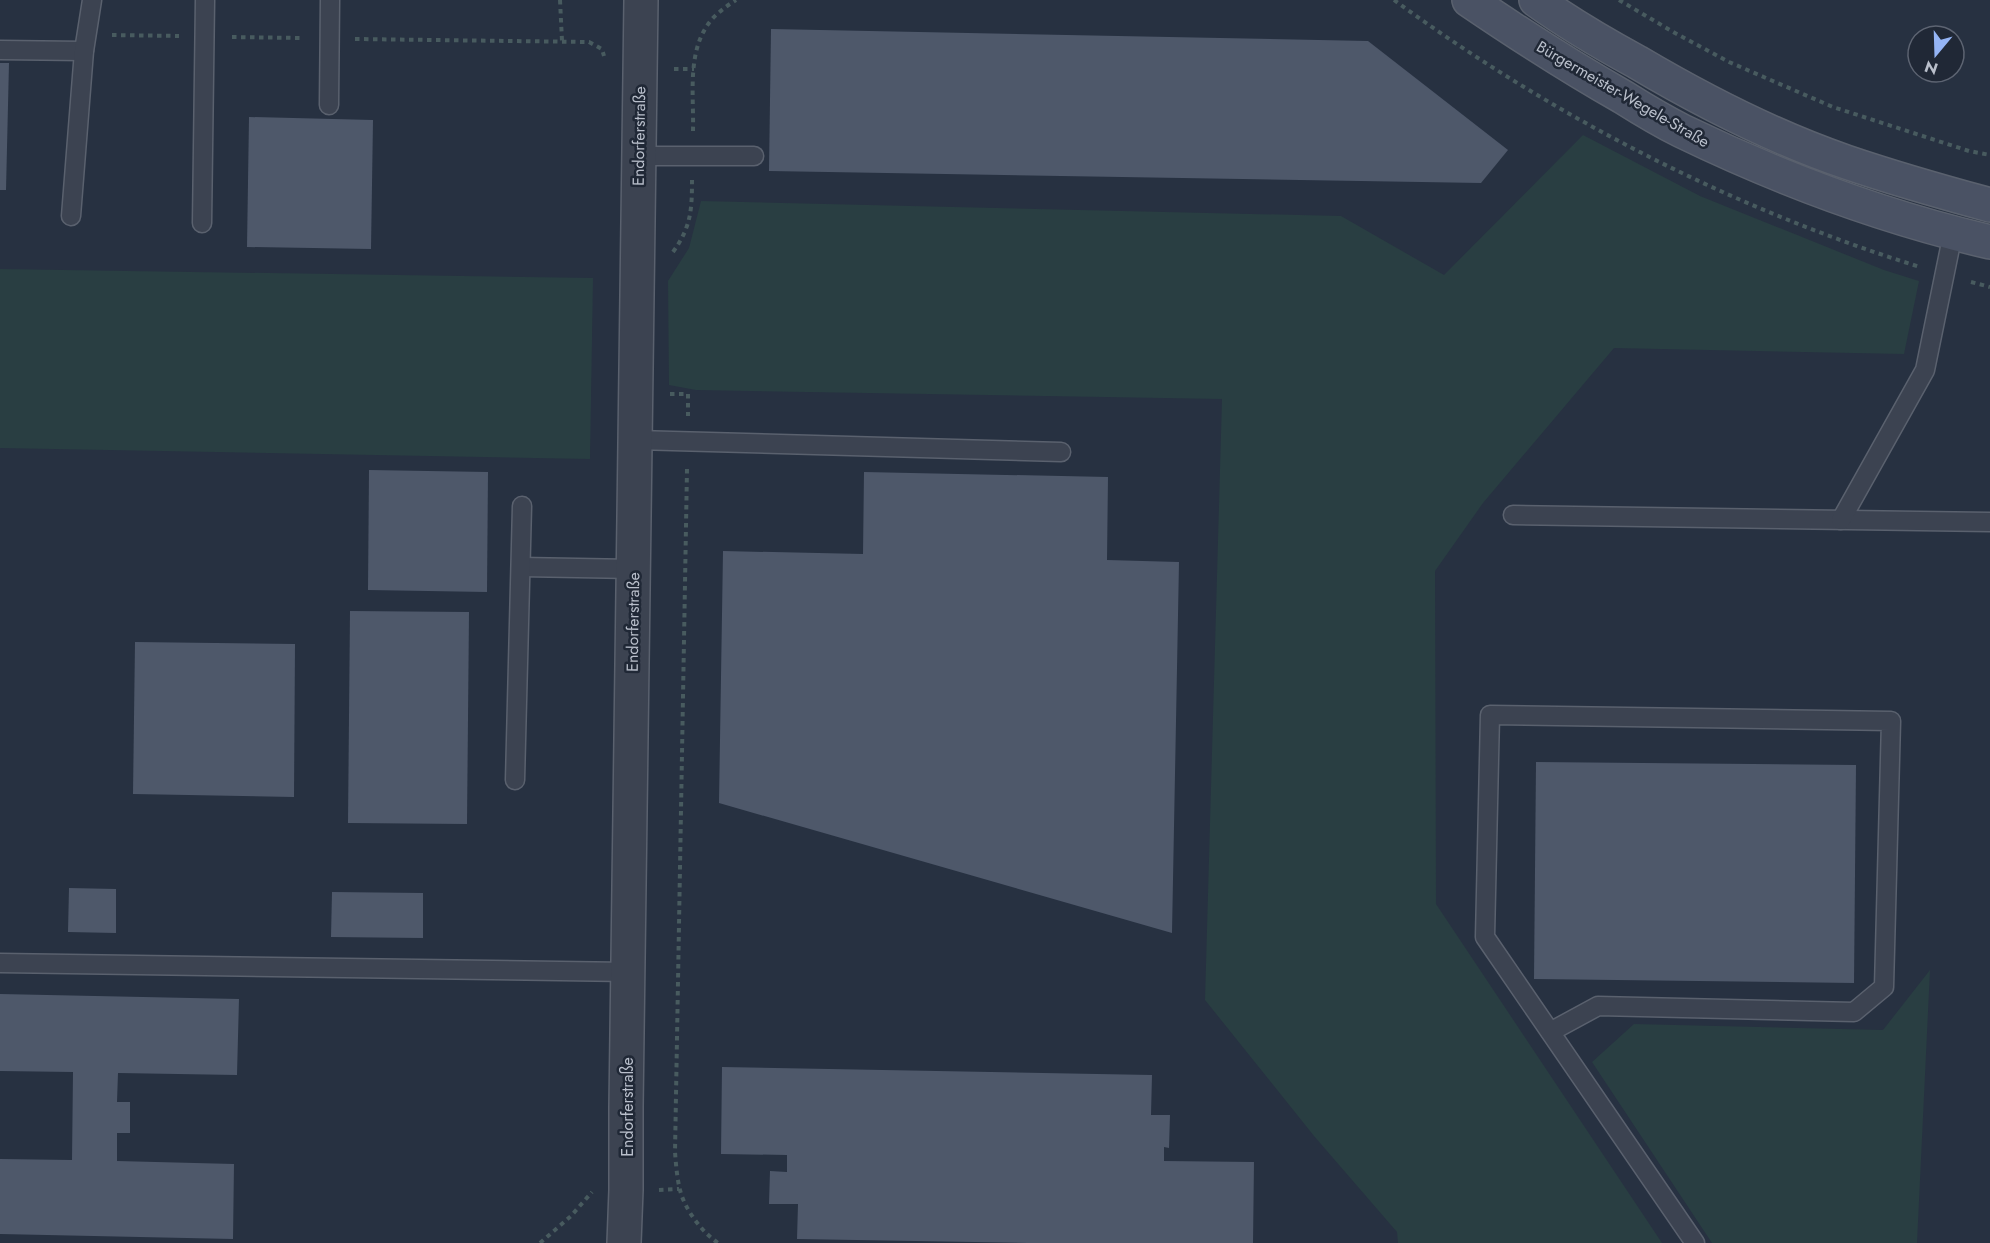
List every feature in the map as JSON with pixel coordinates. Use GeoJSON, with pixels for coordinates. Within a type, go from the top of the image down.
{"type":"FeatureCollection","features":[{"type":"Feature","properties":{"kind":"main road","name":"Bürgermeister-Wegele-Straße"},"geometry":{"type":"LineString","coordinates":[[1469,0],[1545,50],[1680,130],[1800,184],[1881,212],[1990,242]]}},
{"type":"Feature","properties":{"kind":"main road","name":"Bürgermeister-Wegele-Straße"},"geometry":{"type":"LineString","coordinates":[[1536,0],[1616,51],[1722,110],[1845,162],[1990,205]]}},
{"type":"Feature","properties":{"kind":"street","name":"Endorferstraße"},"geometry":{"type":"LineString","coordinates":[[624,1243],[641,0]]}},
{"type":"Feature","properties":{"kind":"lane"},"geometry":{"type":"LineString","coordinates":[[71,216],[86,43],[92,0]]}},
{"type":"Feature","properties":{"kind":"lane"},"geometry":{"type":"LineString","coordinates":[[202,223],[204,0]]}},
{"type":"Feature","properties":{"kind":"lane"},"geometry":{"type":"LineString","coordinates":[[329,105],[330,0]]}},
{"type":"Feature","properties":{"kind":"lane"},"geometry":{"type":"LineString","coordinates":[[0,50],[86,43]]}},
{"type":"Feature","properties":{"kind":"lane"},"geometry":{"type":"LineString","coordinates":[[639,156],[754,156]]}},
{"type":"Feature","properties":{"kind":"lane"},"geometry":{"type":"LineString","coordinates":[[1841,520],[1925,370],[1953,233]]}},
{"type":"Feature","properties":{"kind":"lane"},"geometry":{"type":"LineString","coordinates":[[636,440],[1061,452]]}},
{"type":"Feature","properties":{"kind":"lane"},"geometry":{"type":"LineString","coordinates":[[515,780],[522,506]]}},
{"type":"Feature","properties":{"kind":"lane"},"geometry":{"type":"LineString","coordinates":[[1513,515],[1990,522]]}},
{"type":"Feature","properties":{"kind":"lane"},"geometry":{"type":"LineString","coordinates":[[520,567],[634,569]]}},
{"type":"Feature","properties":{"kind":"lane"},"geometry":{"type":"LineString","coordinates":[[1550,1032],[1598,1006],[1854,1012],[1884,987],[1891,721],[1490,715],[1485,937],[1550,1032],[1695,1243]]}},
{"type":"Feature","properties":{"kind":"lane"},"geometry":{"type":"LineString","coordinates":[[0,963],[629,972]]}},
{"type":"Feature","properties":{"kind":"path"},"geometry":{"type":"LineString","coordinates":[[560,0],[562,41]]}},
{"type":"Feature","properties":{"kind":"path"},"geometry":{"type":"LineString","coordinates":[[667,260],[688,227],[692,213],[694,57],[697,44],[714,18],[736,0]]}},
{"type":"Feature","properties":{"kind":"path"},"geometry":{"type":"LineString","coordinates":[[1618,0],[1729,62],[1833,107],[1969,151],[1990,155]]}},
{"type":"Feature","properties":{"kind":"path"},"geometry":{"type":"LineString","coordinates":[[86,43],[204,36],[589,42],[602,49],[604,63]]}},
{"type":"Feature","properties":{"kind":"path"},"geometry":{"type":"LineString","coordinates":[[1792,221],[1944,274],[1990,287]]}},
{"type":"Feature","properties":{"kind":"path"},"geometry":{"type":"LineString","coordinates":[[661,394],[688,394],[675,1152],[680,1192],[700,1226],[718,1243]]}},
{"type":"Feature","properties":{"kind":"green space"},"geometry":{"type":"Polygon","coordinates":[[[1583,135],[1700,196],[1884,270],[1919,281],[1904,354],[1614,348],[1483,503],[1435,571],[1436,904],[1662,1243],[1398,1243],[1397,1232],[1314,1136],[1205,1000],[1222,399],[696,390],[669,385],[668,281],[689,248],[701,201],[1341,216],[1444,275],[1583,135]]]}},
{"type":"Feature","properties":{"kind":"green space"},"geometry":{"type":"Polygon","coordinates":[[[0,269],[593,278],[590,459],[0,448],[0,269]]]}},
{"type":"Feature","properties":{"kind":"green space"},"geometry":{"type":"Polygon","coordinates":[[[1930,970],[1917,1243],[1712,1243],[1592,1062],[1634,1024],[1883,1030],[1930,970]]]}},
{"type":"Feature","properties":{"kind":"building"},"geometry":{"type":"Polygon","coordinates":[[[771,29],[1368,41],[1508,150],[1481,183],[769,171],[771,29]]]}},
{"type":"Feature","properties":{"kind":"building"},"geometry":{"type":"Polygon","coordinates":[[[0,63],[9,63],[6,190],[0,190],[0,63]]]}},
{"type":"Feature","properties":{"kind":"building"},"geometry":{"type":"Polygon","coordinates":[[[249,117],[373,120],[371,249],[247,247],[249,117]]]}},
{"type":"Feature","properties":{"kind":"building"},"geometry":{"type":"Polygon","coordinates":[[[369,470],[488,472],[487,592],[368,590],[369,470]]]}},
{"type":"Feature","properties":{"kind":"building"},"geometry":{"type":"Polygon","coordinates":[[[864,472],[1108,477],[1107,560],[1179,562],[1172,933],[719,803],[723,551],[863,554],[864,472]]]}},
{"type":"Feature","properties":{"kind":"building"},"geometry":{"type":"Polygon","coordinates":[[[350,611],[469,612],[467,824],[348,823],[350,611]]]}},
{"type":"Feature","properties":{"kind":"building"},"geometry":{"type":"Polygon","coordinates":[[[135,642],[295,644],[294,797],[133,794],[135,642]]]}},
{"type":"Feature","properties":{"kind":"building"},"geometry":{"type":"Polygon","coordinates":[[[1536,762],[1856,765],[1854,983],[1534,979],[1536,762]]]}},
{"type":"Feature","properties":{"kind":"building"},"geometry":{"type":"Polygon","coordinates":[[[69,888],[116,889],[116,933],[68,932],[69,888]]]}},
{"type":"Feature","properties":{"kind":"building"},"geometry":{"type":"Polygon","coordinates":[[[332,892],[423,893],[423,938],[331,937],[332,892]]]}},
{"type":"Feature","properties":{"kind":"building"},"geometry":{"type":"Polygon","coordinates":[[[0,994],[239,999],[237,1075],[118,1073],[117,1102],[130,1102],[130,1133],[117,1133],[117,1161],[234,1164],[233,1239],[0,1234],[0,1159],[72,1160],[73,1072],[0,1071],[0,994]]]}},
{"type":"Feature","properties":{"kind":"building"},"geometry":{"type":"Polygon","coordinates":[[[722,1067],[1152,1075],[1151,1115],[1170,1115],[1169,1148],[1164,1147],[1164,1161],[1254,1162],[1253,1243],[1028,1243],[797,1239],[798,1204],[769,1204],[770,1171],[787,1172],[787,1155],[721,1154],[722,1067]]]}}]}
